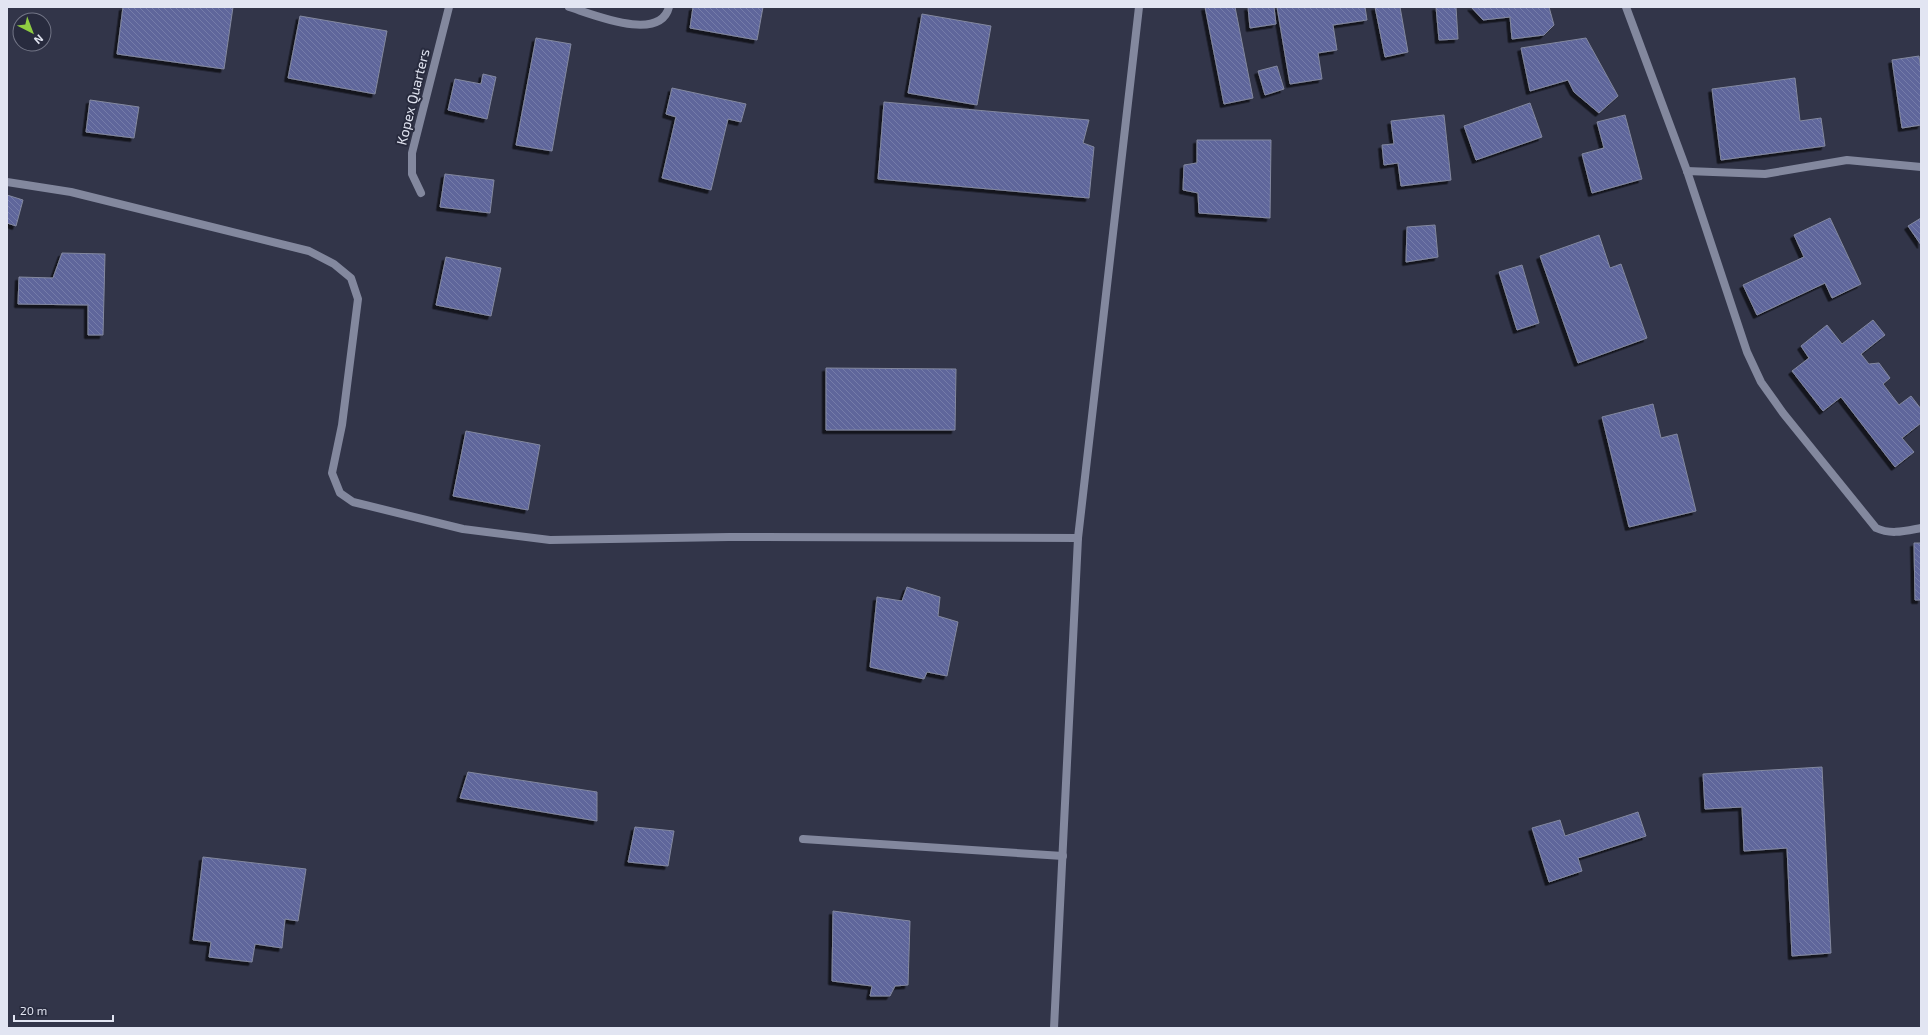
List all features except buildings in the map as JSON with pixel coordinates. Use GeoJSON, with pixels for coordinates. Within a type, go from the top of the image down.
{"type":"FeatureCollection","features":[{"type":"Feature","properties":{"kind":"street","name":"Kopex Quarters"},"geometry":{"type":"LineString","coordinates":[[421,193],[412,174],[412,153],[449,7]]}},
{"type":"Feature","properties":{"kind":"street"},"geometry":{"type":"LineString","coordinates":[[569,7],[630,24],[647,25],[659,22],[668,11]]}},
{"type":"Feature","properties":{"kind":"street"},"geometry":{"type":"LineString","coordinates":[[1054,1028],[1078,538],[1139,7]]}},
{"type":"Feature","properties":{"kind":"street"},"geometry":{"type":"LineString","coordinates":[[1626,7],[1687,171],[1748,352],[1762,382],[1783,413],[1876,528],[1884,532],[1921,528]]}},
{"type":"Feature","properties":{"kind":"street"},"geometry":{"type":"LineString","coordinates":[[1687,171],[1765,174],[1847,160],[1921,167]]}},
{"type":"Feature","properties":{"kind":"street"},"geometry":{"type":"LineString","coordinates":[[7,182],[71,192],[309,251],[334,264],[351,278],[358,299],[342,425],[332,473],[340,493],[353,502],[463,529],[550,540],[729,537],[1078,538]]}},
{"type":"Feature","properties":{"kind":"street"},"geometry":{"type":"LineString","coordinates":[[803,839],[1063,856]]}}]}
